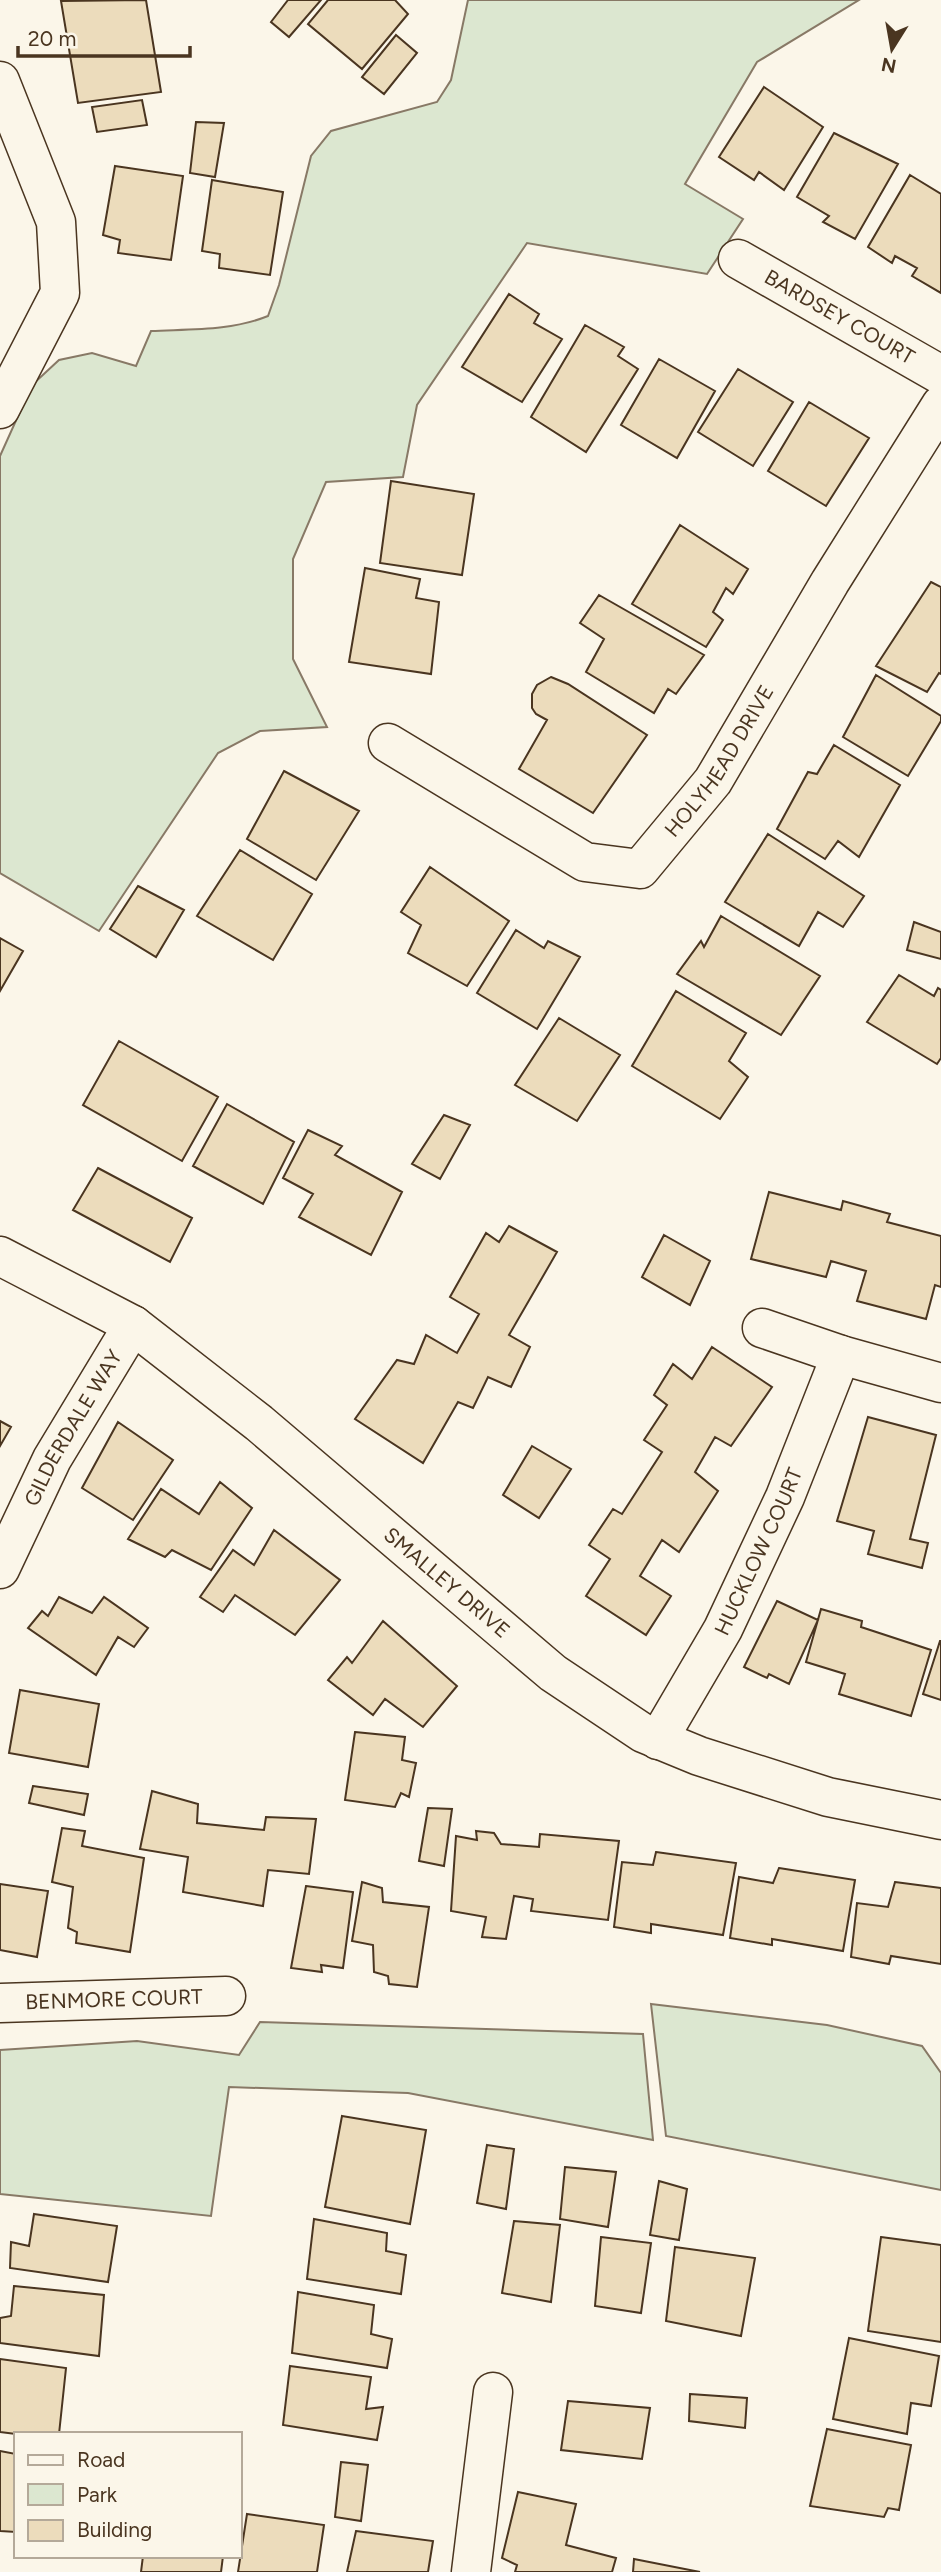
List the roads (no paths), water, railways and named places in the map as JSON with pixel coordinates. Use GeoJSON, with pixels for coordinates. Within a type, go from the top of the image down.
{"type":"FeatureCollection","features":[{"type":"Feature","properties":{"kind":"street"},"geometry":{"type":"LineString","coordinates":[[0,81],[56,222],[60,293],[0,409]]}},
{"type":"Feature","properties":{"kind":"street","name":"BARDSEY COURT"},"geometry":{"type":"LineString","coordinates":[[738,259],[941,375]]}},
{"type":"Feature","properties":{"kind":"street","name":"HOLYHEAD DRIVE"},"geometry":{"type":"LineString","coordinates":[[388,743],[585,862],[640,869],[713,781],[830,582],[941,405]]}},
{"type":"Feature","properties":{"kind":"street","name":"SMALLEY DRIVE"},"geometry":{"type":"LineString","coordinates":[[0,1256],[133,1325],[259,1423],[553,1673],[622,1719],[658,1740],[699,1756],[828,1797],[941,1820]]}},
{"type":"Feature","properties":{"kind":"street","name":"GILDERDALE WAY"},"geometry":{"type":"LineString","coordinates":[[0,1569],[52,1459],[133,1325]]}},
{"type":"Feature","properties":{"kind":"street"},"geometry":{"type":"LineString","coordinates":[[762,1328],[941,1383]]}},
{"type":"Feature","properties":{"kind":"street","name":"HUCKLOW COURT"},"geometry":{"type":"LineString","coordinates":[[658,1740],[723,1629],[785,1497],[841,1354]]}},
{"type":"Feature","properties":{"kind":"street","name":"BENMORE COURT"},"geometry":{"type":"LineString","coordinates":[[0,2003],[226,1996]]}},
{"type":"Feature","properties":{"kind":"street"},"geometry":{"type":"LineString","coordinates":[[471,2572],[493,2392]]}}]}
